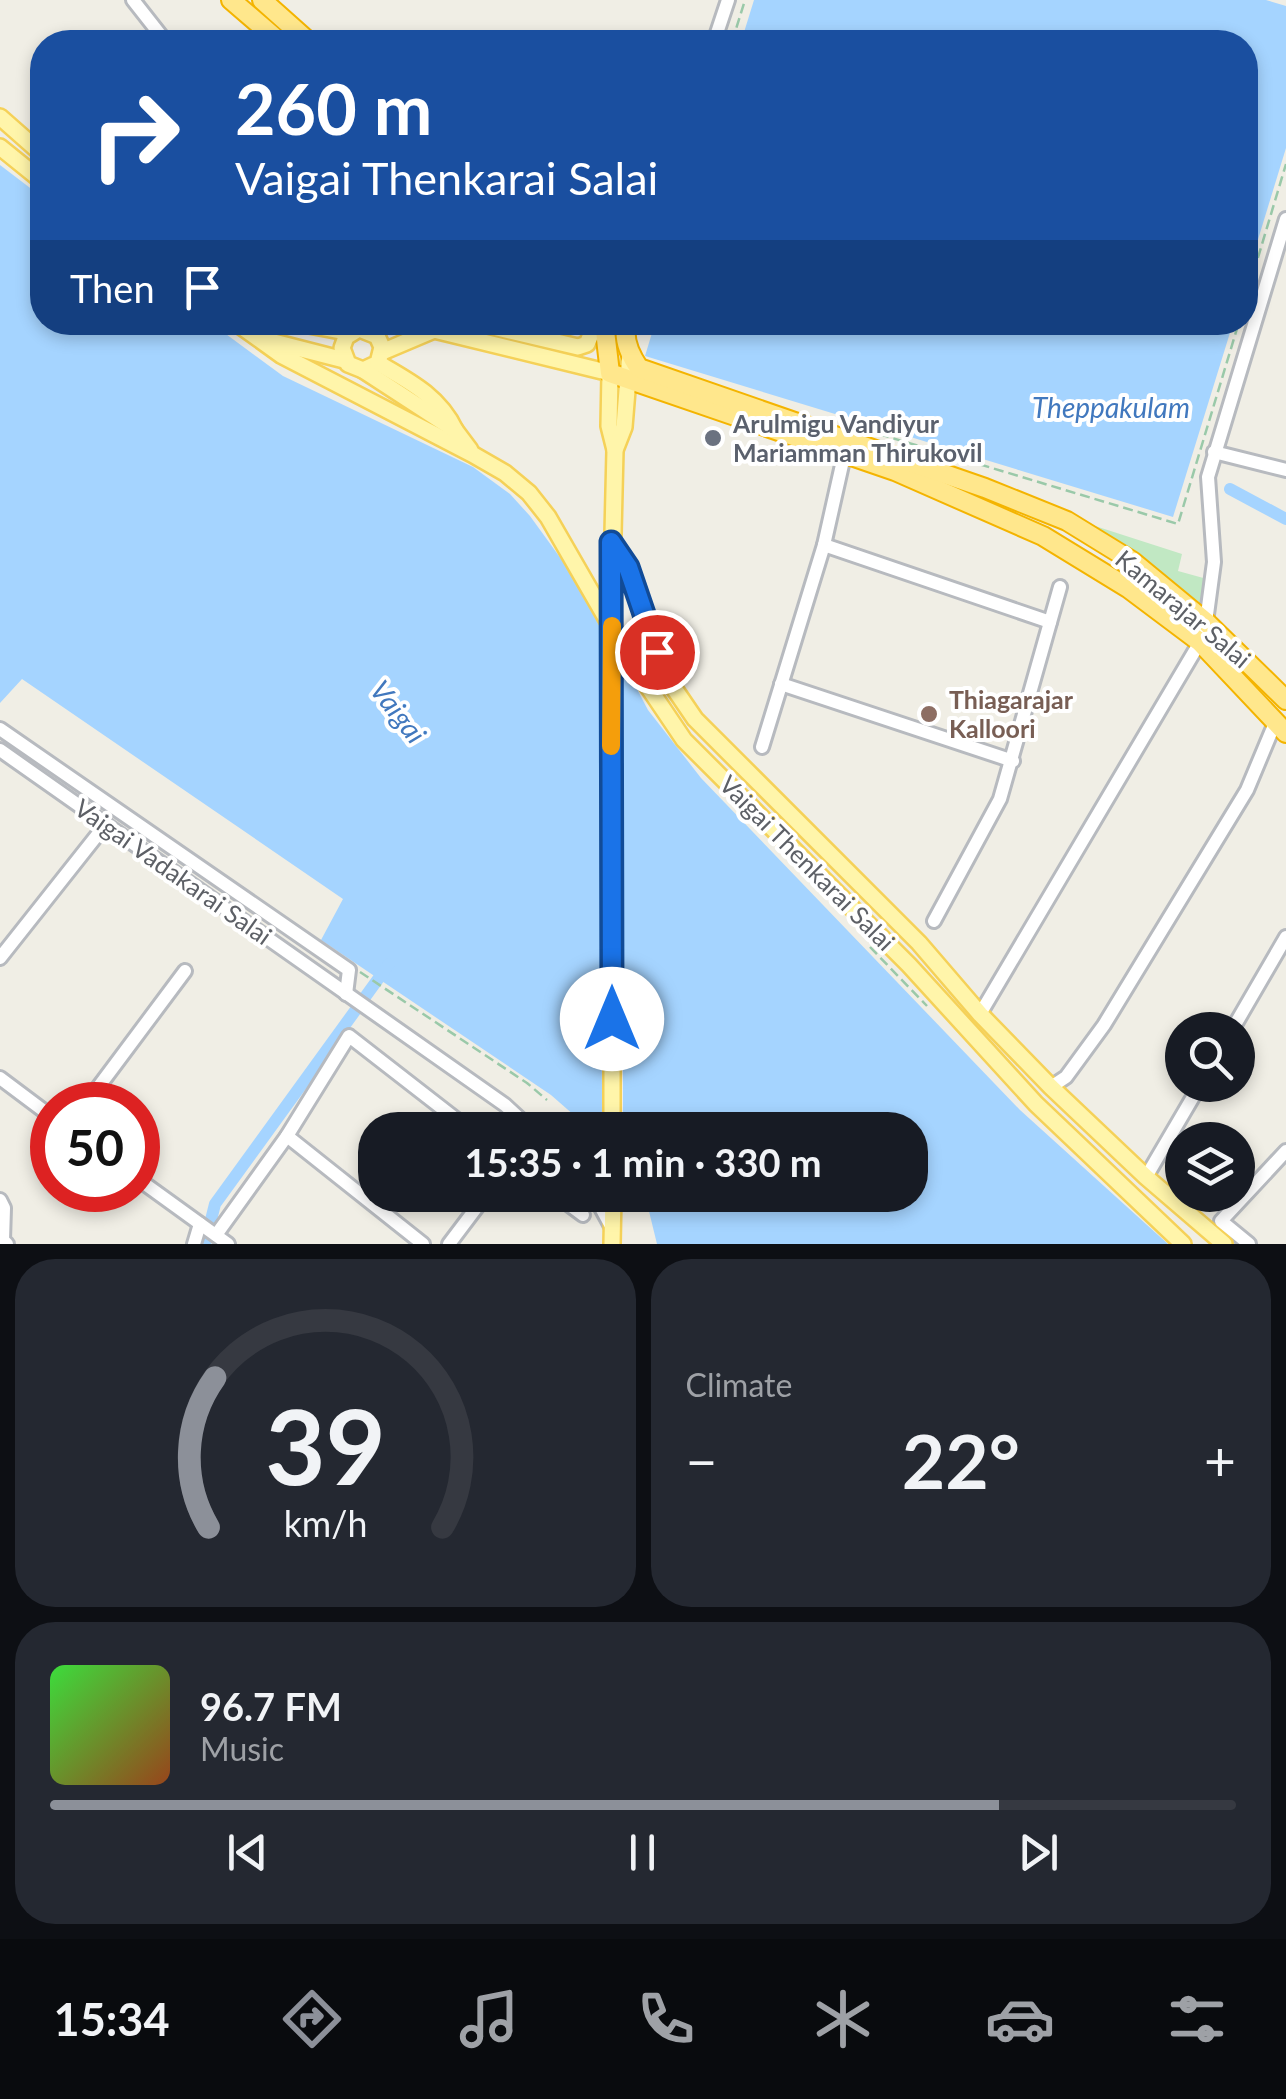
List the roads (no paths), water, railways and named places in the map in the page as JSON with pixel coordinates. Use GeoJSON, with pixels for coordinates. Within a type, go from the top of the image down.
{"type":"FeatureCollection","features":[{"type":"Feature","properties":{"kind":"highway"},"geometry":{"type":"LineString","coordinates":[[231,0],[266,30]]}},
{"type":"Feature","properties":{"kind":"highway"},"geometry":{"type":"LineString","coordinates":[[262,0],[296,30]]}},
{"type":"Feature","properties":{"kind":"highway"},"geometry":{"type":"LineString","coordinates":[[608,335],[619,375]]}},
{"type":"Feature","properties":{"kind":"highway"},"geometry":{"type":"LineString","coordinates":[[626,335],[630,354]]}},
{"type":"Feature","properties":{"kind":"highway","name":"Kamarajar Salai"},"geometry":{"type":"LineString","coordinates":[[630,354],[639,368],[846,446],[1042,536],[1128,588],[1200,642],[1281,728]]}},
{"type":"Feature","properties":{"kind":"highway","name":"Kamarajar Salai"},"geometry":{"type":"LineString","coordinates":[[619,375],[1067,521],[1132,560],[1206,622],[1286,700]]}},
{"type":"Feature","properties":{"kind":"main road"},"geometry":{"type":"LineString","coordinates":[[0,117],[30,143]]}},
{"type":"Feature","properties":{"kind":"main road"},"geometry":{"type":"LineString","coordinates":[[0,147],[30,171]]}},
{"type":"Feature","properties":{"kind":"main road","name":"Vaigai Thenkarai Salai"},"geometry":{"type":"LineString","coordinates":[[255,335],[280,355],[505,472],[528,493],[548,517],[632,663],[684,740],[909,964],[1036,1104],[1183,1244]]}},
{"type":"Feature","properties":{"kind":"main road"},"geometry":{"type":"LineString","coordinates":[[352,335],[343,342],[344,360],[352,368],[374,362],[425,335]]}},
{"type":"Feature","properties":{"kind":"main road"},"geometry":{"type":"LineString","coordinates":[[374,362],[375,335]]}},
{"type":"Feature","properties":{"kind":"main road"},"geometry":{"type":"LineString","coordinates":[[458,335],[619,375]]}},
{"type":"Feature","properties":{"kind":"main road"},"geometry":{"type":"LineString","coordinates":[[529,335],[578,346],[587,344],[591,335]]}},
{"type":"Feature","properties":{"kind":"main road","name":"Vaigai Thenkarai Salai"},"geometry":{"type":"LineString","coordinates":[[260,338],[344,360]]}},
{"type":"Feature","properties":{"kind":"main road"},"geometry":{"type":"LineString","coordinates":[[612,1112],[611,542],[616,450],[624,427],[619,375],[630,354]]}},
{"type":"Feature","properties":{"kind":"main road","name":"Vaigai Thenkarai Salai"},"geometry":{"type":"LineString","coordinates":[[374,362],[430,395],[472,454]]}},
{"type":"Feature","properties":{"kind":"main road","name":"Vaigai Thenkarai Salai"},"geometry":{"type":"LineString","coordinates":[[611,542],[628,567],[666,678],[695,719],[919,943],[1050,1087],[1165,1195]]}},
{"type":"Feature","properties":{"kind":"main road"},"geometry":{"type":"LineString","coordinates":[[1125,1190],[1165,1199]]}},
{"type":"Feature","properties":{"kind":"main road"},"geometry":{"type":"LineString","coordinates":[[613,1212],[613,1238]]}},
{"type":"Feature","properties":{"kind":"main road","name":"Vaigai Thenkarai Salai"},"geometry":{"type":"LineString","coordinates":[[1185,1212],[1224,1244]]}},
{"type":"Feature","properties":{"kind":"street"},"geometry":{"type":"LineString","coordinates":[[133,0],[157,30]]}},
{"type":"Feature","properties":{"kind":"street"},"geometry":{"type":"LineString","coordinates":[[718,30],[728,0]]}},
{"type":"Feature","properties":{"kind":"street"},"geometry":{"type":"LineString","coordinates":[[1258,310],[1286,219]]}},
{"type":"Feature","properties":{"kind":"street"},"geometry":{"type":"LineString","coordinates":[[980,1014],[1200,642],[1214,562],[1208,477],[1250,335]]}},
{"type":"Feature","properties":{"kind":"street"},"geometry":{"type":"LineString","coordinates":[[762,746],[824,545],[846,446]]}},
{"type":"Feature","properties":{"kind":"street"},"geometry":{"type":"LineString","coordinates":[[1214,452],[1286,470]]}},
{"type":"Feature","properties":{"kind":"street"},"geometry":{"type":"LineString","coordinates":[[824,545],[1050,622]]}},
{"type":"Feature","properties":{"kind":"street"},"geometry":{"type":"LineString","coordinates":[[934,921],[1000,799],[1060,586]]}},
{"type":"Feature","properties":{"kind":"street"},"geometry":{"type":"LineString","coordinates":[[780,684],[1013,761]]}},
{"type":"Feature","properties":{"kind":"street"},"geometry":{"type":"LineString","coordinates":[[1050,1087],[1066,1077],[1104,1025],[1248,790],[1281,728]]}},
{"type":"Feature","properties":{"kind":"street"},"geometry":{"type":"LineString","coordinates":[[0,729],[350,970],[351,998]]}},
{"type":"Feature","properties":{"kind":"street","name":"Vaigai Vadakarai Salai"},"geometry":{"type":"LineString","coordinates":[[2,754],[513,1112]]}},
{"type":"Feature","properties":{"kind":"street"},"geometry":{"type":"LineString","coordinates":[[0,958],[106,824]]}},
{"type":"Feature","properties":{"kind":"street"},"geometry":{"type":"LineString","coordinates":[[1242,1012],[1286,937]]}},
{"type":"Feature","properties":{"kind":"street"},"geometry":{"type":"LineString","coordinates":[[102,1082],[185,971]]}},
{"type":"Feature","properties":{"kind":"street"},"geometry":{"type":"LineString","coordinates":[[160,1195],[220,1238],[350,1036],[447,1112]]}},
{"type":"Feature","properties":{"kind":"street"},"geometry":{"type":"LineString","coordinates":[[0,1078],[30,1100]]}},
{"type":"Feature","properties":{"kind":"street"},"geometry":{"type":"LineString","coordinates":[[1146,1178],[1190,1102]]}},
{"type":"Feature","properties":{"kind":"street"},"geometry":{"type":"LineString","coordinates":[[288,1136],[423,1244]]}},
{"type":"Feature","properties":{"kind":"street"},"geometry":{"type":"LineString","coordinates":[[1249,1244],[1221,1220],[1286,1151]]}},
{"type":"Feature","properties":{"kind":"street"},"geometry":{"type":"LineString","coordinates":[[0,1200],[4,1208],[3,1242]]}},
{"type":"Feature","properties":{"kind":"street"},"geometry":{"type":"LineString","coordinates":[[449,1244],[473,1212]]}},
{"type":"Feature","properties":{"kind":"street"},"geometry":{"type":"LineString","coordinates":[[579,1212],[583,1215]]}},
{"type":"Feature","properties":{"kind":"street"},"geometry":{"type":"LineString","coordinates":[[602,1212],[613,1238]]}},
{"type":"Feature","properties":{"kind":"street"},"geometry":{"type":"LineString","coordinates":[[194,1244],[200,1225]]}},
{"type":"Feature","properties":{"kind":"water"},"geometry":{"type":"Polygon","coordinates":[[[754,0],[1266,0],[1286,6],[1286,148],[1258,240],[1258,30],[745,30],[754,0]]]}},
{"type":"Feature","properties":{"kind":"water","name":"Vaigai"},"geometry":{"type":"Polygon","coordinates":[[[0,165],[30,188],[30,335],[227,335],[283,376],[473,467],[510,494],[588,596],[648,710],[701,778],[1020,1110],[1168,1244],[657,1244],[649,1212],[928,1212],[928,1112],[570,1112],[321,940],[343,899],[22,679],[0,703],[0,165]]]}},
{"type":"Feature","properties":{"kind":"water","name":"Theppakulam"},"geometry":{"type":"Polygon","coordinates":[[[651,335],[1229,335],[1173,517],[645,356],[651,335]]]}},
{"type":"Feature","properties":{"kind":"waterway"},"geometry":{"type":"LineString","coordinates":[[1230,489],[1286,519]]}},
{"type":"Feature","properties":{"kind":"waterway"},"geometry":{"type":"LineString","coordinates":[[205,1244],[215,1204],[389,964]]}},
{"type":"Feature","properties":{"kind":"place","name":"Arulmigu Vandiyur Mariamman Thirukovil"},"geometry":{"type":"Point","coordinates":[713,438]}},
{"type":"Feature","properties":{"kind":"place","name":"Thiagarajar Kalloori"},"geometry":{"type":"Point","coordinates":[929,714]}}]}
